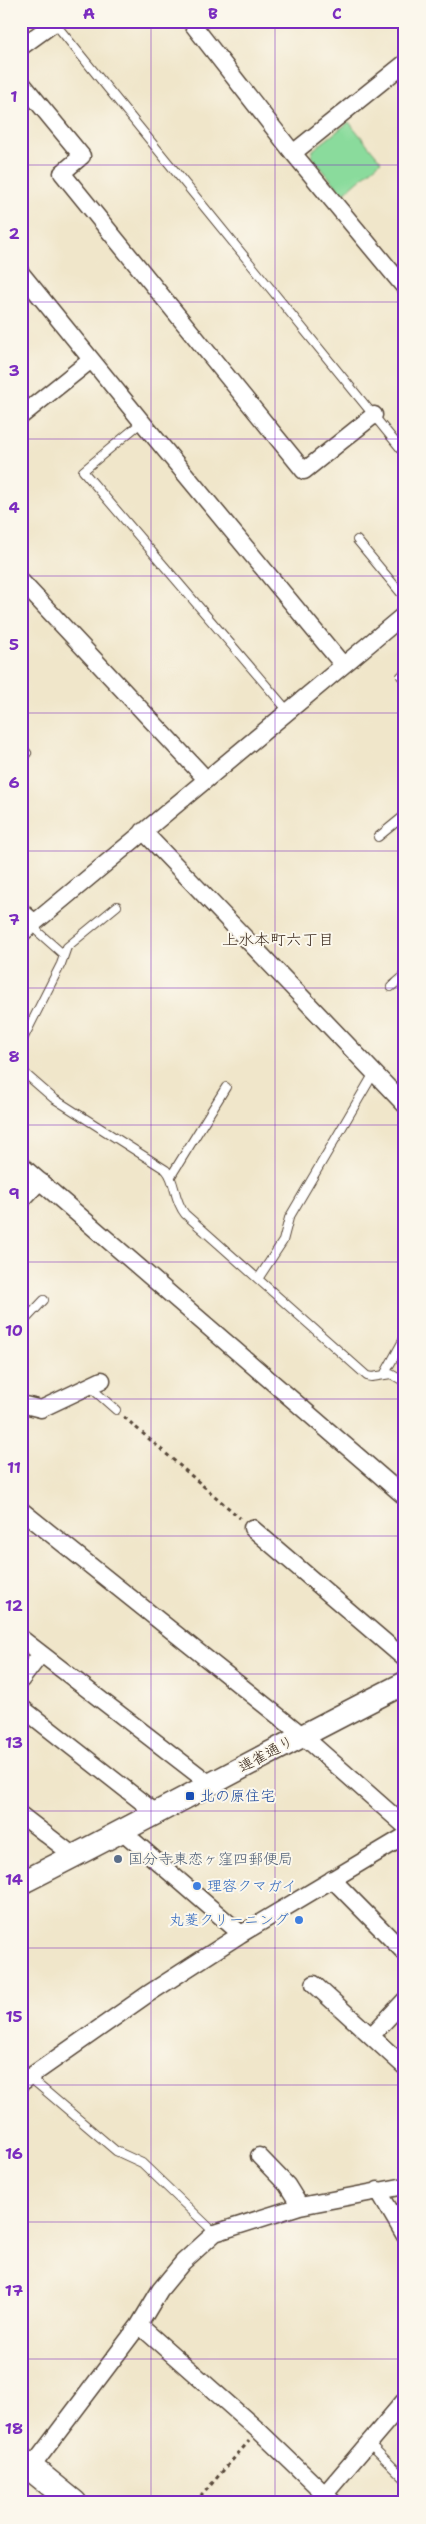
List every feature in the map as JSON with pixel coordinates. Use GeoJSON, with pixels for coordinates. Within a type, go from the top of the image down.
{"type":"FeatureCollection","features":[{"type":"Feature","properties":{"kind":"main road","name":"連雀通り"},"geometry":{"type":"LineString","coordinates":[[21,1883],[123,1832],[302,1735],[405,1683]]}},
{"type":"Feature","properties":{"kind":"main road"},"geometry":{"type":"LineString","coordinates":[[26,2464],[74,2503]]}},
{"type":"Feature","properties":{"kind":"street"},"geometry":{"type":"LineString","coordinates":[[190,21],[293,153],[405,288]]}},
{"type":"Feature","properties":{"kind":"street"},"geometry":{"type":"LineString","coordinates":[[21,47],[54,22]]}},
{"type":"Feature","properties":{"kind":"street"},"geometry":{"type":"LineString","coordinates":[[293,153],[405,63]]}},
{"type":"Feature","properties":{"kind":"street"},"geometry":{"type":"LineString","coordinates":[[21,82],[82,156],[62,173],[304,471],[374,415]]}},
{"type":"Feature","properties":{"kind":"street"},"geometry":{"type":"LineString","coordinates":[[21,272],[91,360],[343,665]]}},
{"type":"Feature","properties":{"kind":"street"},"geometry":{"type":"LineString","coordinates":[[21,416],[91,360]]}},
{"type":"Feature","properties":{"kind":"street"},"geometry":{"type":"LineString","coordinates":[[21,582],[206,779]]}},
{"type":"Feature","properties":{"kind":"street"},"geometry":{"type":"LineString","coordinates":[[21,934],[405,614]]}},
{"type":"Feature","properties":{"kind":"street"},"geometry":{"type":"LineString","coordinates":[[143,831],[405,1105]]}},
{"type":"Feature","properties":{"kind":"street"},"geometry":{"type":"LineString","coordinates":[[21,911],[34,922]]}},
{"type":"Feature","properties":{"kind":"street"},"geometry":{"type":"LineString","coordinates":[[21,1165],[405,1497]]}},
{"type":"Feature","properties":{"kind":"street"},"geometry":{"type":"LineString","coordinates":[[21,1201],[40,1181]]}},
{"type":"Feature","properties":{"kind":"street"},"geometry":{"type":"LineString","coordinates":[[21,1404],[40,1409],[96,1383]]}},
{"type":"Feature","properties":{"kind":"street"},"geometry":{"type":"LineString","coordinates":[[21,1510],[302,1735],[405,1826]]}},
{"type":"Feature","properties":{"kind":"street"},"geometry":{"type":"LineString","coordinates":[[252,1528],[405,1659]]}},
{"type":"Feature","properties":{"kind":"street"},"geometry":{"type":"LineString","coordinates":[[21,1638],[210,1784]]}},
{"type":"Feature","properties":{"kind":"street"},"geometry":{"type":"LineString","coordinates":[[21,1680],[41,1654]]}},
{"type":"Feature","properties":{"kind":"street"},"geometry":{"type":"LineString","coordinates":[[21,1708],[156,1813]]}},
{"type":"Feature","properties":{"kind":"street"},"geometry":{"type":"LineString","coordinates":[[21,1815],[74,1856]]}},
{"type":"Feature","properties":{"kind":"street"},"geometry":{"type":"LineString","coordinates":[[123,1832],[242,1934]]}},
{"type":"Feature","properties":{"kind":"street"},"geometry":{"type":"LineString","coordinates":[[24,2076],[242,1934],[405,1836]]}},
{"type":"Feature","properties":{"kind":"street"},"geometry":{"type":"LineString","coordinates":[[332,1879],[405,1953]]}},
{"type":"Feature","properties":{"kind":"street"},"geometry":{"type":"LineString","coordinates":[[314,1984],[405,2068]]}},
{"type":"Feature","properties":{"kind":"street"},"geometry":{"type":"LineString","coordinates":[[371,2036],[405,2000]]}},
{"type":"Feature","properties":{"kind":"street"},"geometry":{"type":"LineString","coordinates":[[258,2156],[288,2184],[300,2206]]}},
{"type":"Feature","properties":{"kind":"street"},"geometry":{"type":"LineString","coordinates":[[26,2464],[139,2325],[160,2290],[184,2262],[215,2233],[300,2206],[405,2186]]}},
{"type":"Feature","properties":{"kind":"street"},"geometry":{"type":"LineString","coordinates":[[378,2190],[405,2236]]}},
{"type":"Feature","properties":{"kind":"street"},"geometry":{"type":"LineString","coordinates":[[139,2325],[259,2431],[330,2498],[368,2442],[405,2400]]}},
{"type":"Feature","properties":{"kind":"lane"},"geometry":{"type":"LineString","coordinates":[[54,22],[405,454]]}},
{"type":"Feature","properties":{"kind":"lane"},"geometry":{"type":"LineString","coordinates":[[142,422],[83,471],[288,711]]}},
{"type":"Feature","properties":{"kind":"lane"},"geometry":{"type":"LineString","coordinates":[[358,540],[405,598]]}},
{"type":"Feature","properties":{"kind":"lane"},"geometry":{"type":"LineString","coordinates":[[21,747],[27,753],[21,760]]}},
{"type":"Feature","properties":{"kind":"lane"},"geometry":{"type":"LineString","coordinates":[[378,837],[405,815]]}},
{"type":"Feature","properties":{"kind":"lane"},"geometry":{"type":"LineString","coordinates":[[21,1044],[67,948],[117,906]]}},
{"type":"Feature","properties":{"kind":"lane"},"geometry":{"type":"LineString","coordinates":[[34,922],[38,932],[64,955]]}},
{"type":"Feature","properties":{"kind":"lane"},"geometry":{"type":"LineString","coordinates":[[391,987],[405,975]]}},
{"type":"Feature","properties":{"kind":"lane"},"geometry":{"type":"LineString","coordinates":[[21,1070],[53,1098],[166,1170],[171,1176],[178,1206],[185,1214],[367,1376],[391,1374],[405,1382]]}},
{"type":"Feature","properties":{"kind":"lane"},"geometry":{"type":"LineString","coordinates":[[258,1278],[283,1241],[289,1218],[374,1073]]}},
{"type":"Feature","properties":{"kind":"lane"},"geometry":{"type":"LineString","coordinates":[[171,1176],[226,1087]]}},
{"type":"Feature","properties":{"kind":"lane"},"geometry":{"type":"LineString","coordinates":[[21,1317],[28,1317],[44,1300]]}},
{"type":"Feature","properties":{"kind":"lane"},"geometry":{"type":"LineString","coordinates":[[384,1375],[405,1337]]}},
{"type":"Feature","properties":{"kind":"lane"},"geometry":{"type":"LineString","coordinates":[[96,1383],[116,1410]]}},
{"type":"Feature","properties":{"kind":"lane"},"geometry":{"type":"LineString","coordinates":[[24,2076],[116,2151],[142,2163],[215,2233]]}},
{"type":"Feature","properties":{"kind":"lane"},"geometry":{"type":"LineString","coordinates":[[368,2442],[405,2479]]}},
{"type":"Feature","properties":{"kind":"path"},"geometry":{"type":"LineString","coordinates":[[116,1410],[252,1528]]}},
{"type":"Feature","properties":{"kind":"path"},"geometry":{"type":"LineString","coordinates":[[195,2503],[259,2431]]}},
{"type":"Feature","properties":{"kind":"green space"},"geometry":{"type":"Polygon","coordinates":[[[349,122],[381,161],[343,194],[312,157],[313,150],[349,122]]]}},
{"type":"Feature","properties":{"kind":"place","name":"北の原住宅"},"geometry":{"type":"Point","coordinates":[190,1796]}},
{"type":"Feature","properties":{"kind":"place","name":"国分寺東恋ヶ窪四郵便局"},"geometry":{"type":"Point","coordinates":[118,1859]}},
{"type":"Feature","properties":{"kind":"place","name":"理容クマガイ"},"geometry":{"type":"Point","coordinates":[197,1886]}},
{"type":"Feature","properties":{"kind":"place","name":"丸菱クリーニング"},"geometry":{"type":"Point","coordinates":[299,1920]}},
{"type":"Feature","properties":{"kind":"district","name":"上水本町六丁目"},"geometry":{"type":"Point","coordinates":[278,939]}}]}
